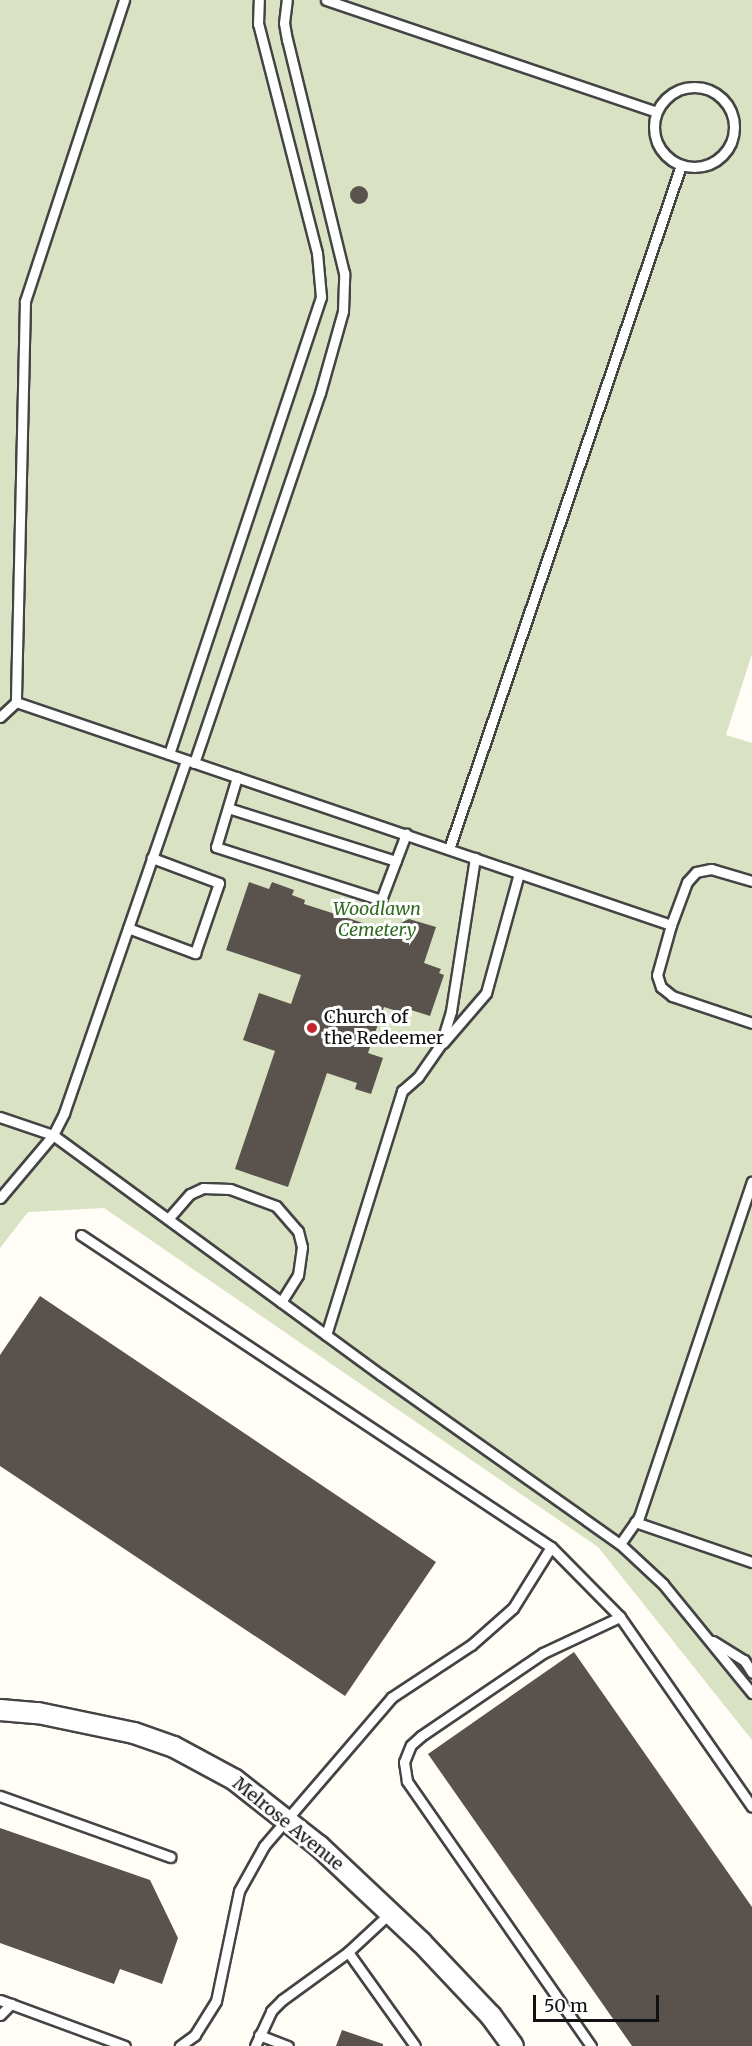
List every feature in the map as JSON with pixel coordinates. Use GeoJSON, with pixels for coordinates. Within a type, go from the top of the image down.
{"type":"FeatureCollection","features":[{"type":"Feature","properties":{"kind":"street","name":"Melrose Avenue"},"geometry":{"type":"LineString","coordinates":[[0,1710],[38,1713],[134,1733],[174,1747],[235,1780],[288,1820],[390,1913],[491,2016],[513,2046]]}},
{"type":"Feature","properties":{"kind":"lane"},"geometry":{"type":"LineString","coordinates":[[0,717],[16,702],[26,295],[124,0]]}},
{"type":"Feature","properties":{"kind":"lane"},"geometry":{"type":"LineString","coordinates":[[169,754],[321,297],[317,253],[258,24],[259,0]]}},
{"type":"Feature","properties":{"kind":"lane"},"geometry":{"type":"LineString","coordinates":[[0,1198],[53,1135],[152,858],[190,762],[316,404],[344,311],[344,273],[287,40],[284,23],[287,0]]}},
{"type":"Feature","properties":{"kind":"lane"},"geometry":{"type":"LineString","coordinates":[[326,0],[656,112]]}},
{"type":"Feature","properties":{"kind":"lane"},"geometry":{"type":"LineString","coordinates":[[690,87],[715,93],[731,112],[733,136],[723,154],[703,166],[681,165],[668,158],[658,145],[654,128],[656,112],[669,95],[690,87]]}},
{"type":"Feature","properties":{"kind":"lane"},"geometry":{"type":"LineString","coordinates":[[449,849],[681,165]]}},
{"type":"Feature","properties":{"kind":"lane"},"geometry":{"type":"LineString","coordinates":[[16,702],[671,925]]}},
{"type":"Feature","properties":{"kind":"lane"},"geometry":{"type":"LineString","coordinates":[[237,777],[216,847],[381,900],[406,834]]}},
{"type":"Feature","properties":{"kind":"lane"},"geometry":{"type":"LineString","coordinates":[[228,808],[396,861]]}},
{"type":"Feature","properties":{"kind":"lane"},"geometry":{"type":"LineString","coordinates":[[128,928],[195,953],[219,883],[152,858]]}},
{"type":"Feature","properties":{"kind":"lane"},"geometry":{"type":"LineString","coordinates":[[441,1044],[451,1011],[475,858]]}},
{"type":"Feature","properties":{"kind":"lane"},"geometry":{"type":"LineString","coordinates":[[752,881],[711,869],[698,871],[685,886],[658,969],[661,987],[672,996],[752,1023]]}},
{"type":"Feature","properties":{"kind":"lane"},"geometry":{"type":"LineString","coordinates":[[326,1335],[402,1091],[418,1077],[441,1044],[486,993],[519,873]]}},
{"type":"Feature","properties":{"kind":"lane"},"geometry":{"type":"LineString","coordinates":[[0,1117],[53,1135],[326,1335],[620,1544],[663,1584],[752,1693]]}},
{"type":"Feature","properties":{"kind":"lane"},"geometry":{"type":"LineString","coordinates":[[620,1544],[635,1522],[752,1182]]}},
{"type":"Feature","properties":{"kind":"lane"},"geometry":{"type":"LineString","coordinates":[[168,1219],[190,1194],[203,1188],[230,1189],[276,1206],[298,1231],[302,1248],[298,1275],[281,1302]]}},
{"type":"Feature","properties":{"kind":"lane"},"geometry":{"type":"LineString","coordinates":[[81,1236],[551,1547],[620,1617],[752,1807]]}},
{"type":"Feature","properties":{"kind":"lane"},"geometry":{"type":"LineString","coordinates":[[635,1522],[752,1562]]}},
{"type":"Feature","properties":{"kind":"lane"},"geometry":{"type":"LineString","coordinates":[[180,2046],[195,2035],[216,2001],[234,1910],[246,1873],[264,1846],[392,1697],[471,1645],[513,1608],[551,1547]]}},
{"type":"Feature","properties":{"kind":"lane"},"geometry":{"type":"LineString","coordinates":[[591,2046],[407,1781],[404,1762],[411,1745],[421,1736],[524,1665],[557,1645],[620,1617]]}},
{"type":"Feature","properties":{"kind":"lane"},"geometry":{"type":"LineString","coordinates":[[711,1640],[744,1660],[752,1672]]}},
{"type":"Feature","properties":{"kind":"lane"},"geometry":{"type":"LineString","coordinates":[[0,1796],[170,1857]]}},
{"type":"Feature","properties":{"kind":"lane"},"geometry":{"type":"LineString","coordinates":[[255,2046],[259,2035],[282,2000],[348,1952],[390,1913]]}},
{"type":"Feature","properties":{"kind":"lane"},"geometry":{"type":"LineString","coordinates":[[348,1952],[415,2046]]}},
{"type":"Feature","properties":{"kind":"lane"},"geometry":{"type":"LineString","coordinates":[[0,2000],[125,2046]]}},
{"type":"Feature","properties":{"kind":"lane"},"geometry":{"type":"LineString","coordinates":[[0,2015],[11,2004]]}},
{"type":"Feature","properties":{"kind":"lane"},"geometry":{"type":"LineString","coordinates":[[259,2035],[288,2046]]}},
{"type":"Feature","properties":{"kind":"green space","name":"Woodlawn Cemetery"},"geometry":{"type":"Polygon","coordinates":[[[0,0],[752,0],[752,654],[726,735],[752,743],[752,1740],[598,1547],[104,1208],[28,1212],[0,1248],[0,0]]]}},
{"type":"Feature","properties":{"kind":"building"},"geometry":{"type":"Polygon","coordinates":[[[359,186],[365,189],[368,195],[365,201],[359,204],[353,201],[350,195],[353,189],[359,186]]]}},
{"type":"Feature","properties":{"kind":"building","name":"Church of the Redeemer"},"geometry":{"type":"Polygon","coordinates":[[[249,882],[269,889],[272,882],[294,890],[292,895],[305,900],[304,904],[385,930],[409,919],[436,927],[424,963],[441,969],[439,973],[444,975],[430,1016],[408,1009],[406,1014],[384,1007],[368,1053],[383,1058],[371,1094],[355,1089],[357,1083],[327,1073],[288,1187],[235,1169],[275,1051],[243,1040],[259,993],[291,1004],[301,975],[226,950],[249,882]]]}},
{"type":"Feature","properties":{"kind":"building"},"geometry":{"type":"Polygon","coordinates":[[[40,1296],[436,1562],[345,1696],[0,1466],[0,1355],[40,1296]]]}},
{"type":"Feature","properties":{"kind":"building"},"geometry":{"type":"Polygon","coordinates":[[[574,1652],[752,1907],[752,2046],[632,2046],[428,1754],[574,1652]]]}},
{"type":"Feature","properties":{"kind":"building"},"geometry":{"type":"Polygon","coordinates":[[[0,1828],[150,1880],[178,1938],[162,1984],[120,1969],[114,1984],[0,1943],[0,1828]]]}},
{"type":"Feature","properties":{"kind":"building"},"geometry":{"type":"Polygon","coordinates":[[[342,2030],[383,2044],[383,2046],[336,2046],[342,2030]]]}},
{"type":"Feature","properties":{"kind":"place","name":"Church of the Redeemer"},"geometry":{"type":"Point","coordinates":[312,1028]}}]}
